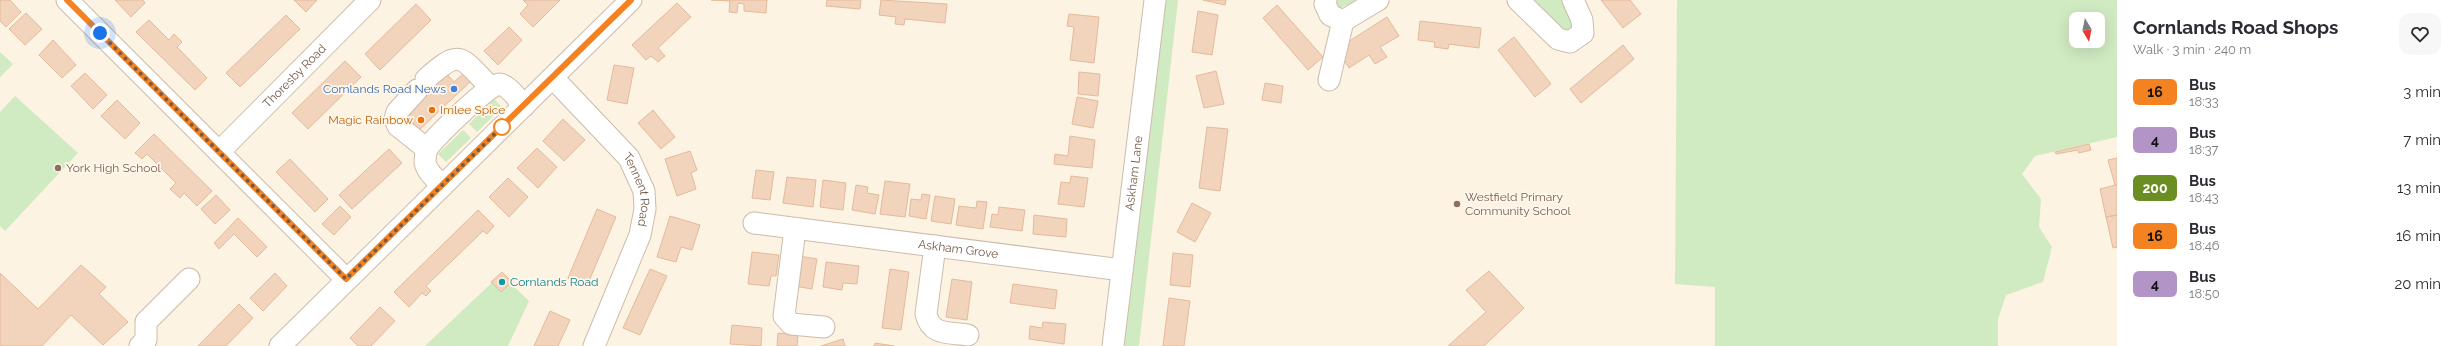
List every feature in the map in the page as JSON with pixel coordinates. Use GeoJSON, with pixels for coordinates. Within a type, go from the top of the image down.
{"type":"FeatureCollection","features":[{"type":"Feature","properties":{"kind":"street"},"geometry":{"type":"LineString","coordinates":[[67,0],[346,279]]}},
{"type":"Feature","properties":{"kind":"street"},"geometry":{"type":"LineString","coordinates":[[280,346],[346,279],[631,0]]}},
{"type":"Feature","properties":{"kind":"street","name":"Askham Lane"},"geometry":{"type":"LineString","coordinates":[[1113,346],[1155,0]]}},
{"type":"Feature","properties":{"kind":"street"},"geometry":{"type":"LineString","coordinates":[[1326,0],[1325,4],[1330,15],[1343,21]]}},
{"type":"Feature","properties":{"kind":"street"},"geometry":{"type":"LineString","coordinates":[[1329,80],[1343,21],[1378,0]]}},
{"type":"Feature","properties":{"kind":"street"},"geometry":{"type":"LineString","coordinates":[[1518,0],[1558,39],[1570,42],[1583,33],[1582,20],[1572,0]]}},
{"type":"Feature","properties":{"kind":"street","name":"Thoresby Road"},"geometry":{"type":"LineString","coordinates":[[219,152],[366,1]]}},
{"type":"Feature","properties":{"kind":"street"},"geometry":{"type":"LineString","coordinates":[[427,149],[398,126],[395,119],[397,112],[421,84],[444,62],[455,58],[464,59],[490,87]]}},
{"type":"Feature","properties":{"kind":"street","name":"Tennent Road"},"geometry":{"type":"LineString","coordinates":[[553,78],[629,158],[644,191],[645,209],[640,235],[594,346]]}},
{"type":"Feature","properties":{"kind":"street"},"geometry":{"type":"LineString","coordinates":[[442,186],[426,167],[427,149],[490,87],[499,84],[506,87],[524,106]]}},
{"type":"Feature","properties":{"kind":"street","name":"Askham Grove"},"geometry":{"type":"LineString","coordinates":[[754,223],[1122,270]]}},
{"type":"Feature","properties":{"kind":"street"},"geometry":{"type":"LineString","coordinates":[[795,229],[784,316],[791,324],[824,327]]}},
{"type":"Feature","properties":{"kind":"street"},"geometry":{"type":"LineString","coordinates":[[935,246],[926,314],[928,325],[935,330],[968,335]]}},
{"type":"Feature","properties":{"kind":"street"},"geometry":{"type":"LineString","coordinates":[[140,346],[146,340],[146,322],[189,279]]}},
{"type":"Feature","properties":{"kind":"green space"},"geometry":{"type":"Polygon","coordinates":[[[1162,0],[1178,0],[1139,346],[1121,346],[1162,0]]]}},
{"type":"Feature","properties":{"kind":"green space"},"geometry":{"type":"Polygon","coordinates":[[[1332,0],[1359,0],[1339,8],[1332,0]]]}},
{"type":"Feature","properties":{"kind":"green space"},"geometry":{"type":"Polygon","coordinates":[[[1527,0],[1565,0],[1577,24],[1570,36],[1527,0]]]}},
{"type":"Feature","properties":{"kind":"green space"},"geometry":{"type":"Polygon","coordinates":[[[1677,0],[2117,0],[2117,137],[2035,156],[2022,174],[2041,199],[2039,227],[2052,247],[2043,282],[2006,295],[1998,319],[1998,346],[1715,346],[1715,287],[1675,284],[1677,0]]]}},
{"type":"Feature","properties":{"kind":"green space"},"geometry":{"type":"Polygon","coordinates":[[[0,52],[13,64],[0,77],[0,52]]]}},
{"type":"Feature","properties":{"kind":"green space"},"geometry":{"type":"Polygon","coordinates":[[[15,96],[78,153],[5,231],[0,226],[0,112],[15,96]]]}},
{"type":"Feature","properties":{"kind":"green space"},"geometry":{"type":"Polygon","coordinates":[[[494,99],[502,107],[477,132],[469,124],[494,99]]]}},
{"type":"Feature","properties":{"kind":"green space"},"geometry":{"type":"Polygon","coordinates":[[[463,130],[471,138],[446,162],[438,154],[463,130]]]}},
{"type":"Feature","properties":{"kind":"green space"},"geometry":{"type":"Polygon","coordinates":[[[501,274],[529,301],[508,346],[425,346],[501,274]]]}},
{"type":"Feature","properties":{"kind":"building"},"geometry":{"type":"Polygon","coordinates":[[[0,0],[10,0],[21,12],[6,27],[0,21],[0,0]]]}},
{"type":"Feature","properties":{"kind":"building"},"geometry":{"type":"Polygon","coordinates":[[[115,0],[143,0],[145,3],[131,17],[115,0]]]}},
{"type":"Feature","properties":{"kind":"building"},"geometry":{"type":"Polygon","coordinates":[[[294,0],[317,0],[306,12],[294,0]]]}},
{"type":"Feature","properties":{"kind":"building"},"geometry":{"type":"Polygon","coordinates":[[[523,0],[560,0],[533,27],[520,14],[528,5],[523,0]]]}},
{"type":"Feature","properties":{"kind":"building"},"geometry":{"type":"Polygon","coordinates":[[[711,0],[767,0],[766,13],[744,11],[744,4],[738,3],[737,13],[729,12],[730,1],[711,0]]]}},
{"type":"Feature","properties":{"kind":"building"},"geometry":{"type":"Polygon","coordinates":[[[827,0],[861,0],[860,9],[826,6],[827,0]]]}},
{"type":"Feature","properties":{"kind":"building"},"geometry":{"type":"Polygon","coordinates":[[[881,0],[947,4],[945,23],[905,19],[904,25],[895,24],[896,17],[879,15],[881,0]]]}},
{"type":"Feature","properties":{"kind":"building"},"geometry":{"type":"Polygon","coordinates":[[[1203,0],[1226,0],[1225,5],[1203,0]]]}},
{"type":"Feature","properties":{"kind":"building"},"geometry":{"type":"Polygon","coordinates":[[[1601,0],[1630,0],[1641,14],[1623,28],[1601,0]]]}},
{"type":"Feature","properties":{"kind":"building"},"geometry":{"type":"Polygon","coordinates":[[[677,3],[691,17],[658,48],[665,56],[658,62],[651,56],[646,60],[632,45],[677,3]]]}},
{"type":"Feature","properties":{"kind":"building"},"geometry":{"type":"Polygon","coordinates":[[[416,4],[431,20],[380,70],[365,54],[416,4]]]}},
{"type":"Feature","properties":{"kind":"building"},"geometry":{"type":"Polygon","coordinates":[[[1277,5],[1323,57],[1308,70],[1263,18],[1277,5]]]}},
{"type":"Feature","properties":{"kind":"building"},"geometry":{"type":"Polygon","coordinates":[[[1198,11],[1218,15],[1212,55],[1192,52],[1198,11]]]}},
{"type":"Feature","properties":{"kind":"building"},"geometry":{"type":"Polygon","coordinates":[[[26,13],[42,29],[25,45],[9,29],[26,13]]]}},
{"type":"Feature","properties":{"kind":"building"},"geometry":{"type":"Polygon","coordinates":[[[1069,14],[1099,17],[1094,63],[1070,60],[1074,27],[1067,26],[1069,14]]]}},
{"type":"Feature","properties":{"kind":"building"},"geometry":{"type":"Polygon","coordinates":[[[286,15],[300,29],[240,87],[226,73],[286,15]]]}},
{"type":"Feature","properties":{"kind":"building"},"geometry":{"type":"Polygon","coordinates":[[[1387,17],[1399,36],[1380,47],[1387,57],[1375,64],[1369,55],[1349,68],[1337,49],[1387,17]]]}},
{"type":"Feature","properties":{"kind":"building"},"geometry":{"type":"Polygon","coordinates":[[[149,20],[169,40],[174,34],[182,42],[177,47],[207,78],[195,90],[136,32],[149,20]]]}},
{"type":"Feature","properties":{"kind":"building"},"geometry":{"type":"Polygon","coordinates":[[[1420,21],[1481,28],[1479,48],[1449,44],[1448,49],[1434,47],[1435,42],[1418,40],[1420,21]]]}},
{"type":"Feature","properties":{"kind":"building"},"geometry":{"type":"Polygon","coordinates":[[[509,27],[522,40],[498,65],[484,51],[509,27]]]}},
{"type":"Feature","properties":{"kind":"building"},"geometry":{"type":"Polygon","coordinates":[[[1514,37],[1551,84],[1535,97],[1498,50],[1514,37]]]}},
{"type":"Feature","properties":{"kind":"building"},"geometry":{"type":"Polygon","coordinates":[[[53,40],[76,65],[62,78],[39,55],[53,40]]]}},
{"type":"Feature","properties":{"kind":"building"},"geometry":{"type":"Polygon","coordinates":[[[1623,45],[1634,59],[1581,103],[1570,89],[1623,45]]]}},
{"type":"Feature","properties":{"kind":"building"},"geometry":{"type":"Polygon","coordinates":[[[345,61],[361,77],[308,129],[292,113],[345,61]]]}},
{"type":"Feature","properties":{"kind":"building"},"geometry":{"type":"Polygon","coordinates":[[[614,65],[634,68],[627,104],[607,100],[614,65]]]}},
{"type":"Feature","properties":{"kind":"building"},"geometry":{"type":"Polygon","coordinates":[[[1216,71],[1224,104],[1204,108],[1196,76],[1216,71]]]}},
{"type":"Feature","properties":{"kind":"building"},"geometry":{"type":"Polygon","coordinates":[[[1079,72],[1100,74],[1098,96],[1078,94],[1079,72]]]}},
{"type":"Feature","properties":{"kind":"building"},"geometry":{"type":"Polygon","coordinates":[[[85,73],[107,95],[93,109],[71,86],[85,73]]]}},
{"type":"Feature","properties":{"kind":"building"},"geometry":{"type":"Polygon","coordinates":[[[464,73],[472,80],[415,134],[410,128],[414,124],[405,113],[447,74],[454,82],[464,73]]]}},
{"type":"Feature","properties":{"kind":"building"},"geometry":{"type":"Polygon","coordinates":[[[1265,83],[1283,86],[1281,103],[1262,100],[1265,83]]]}},
{"type":"Feature","properties":{"kind":"building"},"geometry":{"type":"Polygon","coordinates":[[[1077,97],[1098,101],[1093,128],[1072,124],[1077,97]]]}},
{"type":"Feature","properties":{"kind":"building"},"geometry":{"type":"Polygon","coordinates":[[[117,100],[140,123],[125,139],[101,116],[117,100]]]}},
{"type":"Feature","properties":{"kind":"building"},"geometry":{"type":"Polygon","coordinates":[[[653,110],[675,137],[661,149],[638,123],[653,110]]]}},
{"type":"Feature","properties":{"kind":"building"},"geometry":{"type":"Polygon","coordinates":[[[563,119],[585,140],[564,161],[543,141],[563,119]]]}},
{"type":"Feature","properties":{"kind":"building"},"geometry":{"type":"Polygon","coordinates":[[[1207,127],[1228,129],[1220,191],[1199,188],[1207,127]]]}},
{"type":"Feature","properties":{"kind":"building"},"geometry":{"type":"Polygon","coordinates":[[[154,134],[212,191],[197,206],[184,193],[180,198],[170,189],[176,183],[147,154],[142,159],[135,153],[154,134]]]}},
{"type":"Feature","properties":{"kind":"building"},"geometry":{"type":"Polygon","coordinates":[[[1070,136],[1095,140],[1092,168],[1054,164],[1055,154],[1068,156],[1070,136]]]}},
{"type":"Feature","properties":{"kind":"building"},"geometry":{"type":"Polygon","coordinates":[[[2089,144],[2091,150],[2079,153],[2078,150],[2056,154],[2055,152],[2089,144]]]}},
{"type":"Feature","properties":{"kind":"building"},"geometry":{"type":"Polygon","coordinates":[[[537,148],[557,167],[538,188],[517,168],[537,148]]]}},
{"type":"Feature","properties":{"kind":"building"},"geometry":{"type":"Polygon","coordinates":[[[389,149],[402,163],[352,209],[339,195],[389,149]]]}},
{"type":"Feature","properties":{"kind":"building"},"geometry":{"type":"Polygon","coordinates":[[[690,151],[697,170],[691,173],[696,189],[677,196],[665,159],[690,151]]]}},
{"type":"Feature","properties":{"kind":"building"},"geometry":{"type":"Polygon","coordinates":[[[2117,158],[2117,185],[2115,185],[2108,160],[2117,158]]]}},
{"type":"Feature","properties":{"kind":"building"},"geometry":{"type":"Polygon","coordinates":[[[290,159],[328,199],[315,212],[276,172],[290,159]]]}},
{"type":"Feature","properties":{"kind":"building"},"geometry":{"type":"Polygon","coordinates":[[[756,170],[774,172],[770,200],[752,198],[756,170]]]}},
{"type":"Feature","properties":{"kind":"building"},"geometry":{"type":"Polygon","coordinates":[[[1071,176],[1088,178],[1084,207],[1058,204],[1061,182],[1070,183],[1071,176]]]}},
{"type":"Feature","properties":{"kind":"building"},"geometry":{"type":"Polygon","coordinates":[[[787,177],[816,180],[813,207],[783,203],[787,177]]]}},
{"type":"Feature","properties":{"kind":"building"},"geometry":{"type":"Polygon","coordinates":[[[508,178],[528,197],[509,217],[489,197],[508,178]]]}},
{"type":"Feature","properties":{"kind":"building"},"geometry":{"type":"Polygon","coordinates":[[[823,180],[846,183],[843,210],[820,207],[823,180]]]}},
{"type":"Feature","properties":{"kind":"building"},"geometry":{"type":"Polygon","coordinates":[[[885,181],[910,184],[905,217],[880,214],[885,181]]]}},
{"type":"Feature","properties":{"kind":"building"},"geometry":{"type":"Polygon","coordinates":[[[856,185],[868,187],[867,193],[879,195],[875,214],[852,210],[856,185]]]}},
{"type":"Feature","properties":{"kind":"building"},"geometry":{"type":"Polygon","coordinates":[[[2117,185],[2117,215],[2106,217],[2100,189],[2117,185]]]}},
{"type":"Feature","properties":{"kind":"building"},"geometry":{"type":"Polygon","coordinates":[[[922,194],[930,195],[926,219],[909,216],[911,199],[921,200],[922,194]]]}},
{"type":"Feature","properties":{"kind":"building"},"geometry":{"type":"Polygon","coordinates":[[[216,195],[230,210],[215,224],[201,209],[216,195]]]}},
{"type":"Feature","properties":{"kind":"building"},"geometry":{"type":"Polygon","coordinates":[[[935,196],[955,199],[951,224],[931,221],[935,196]]]}},
{"type":"Feature","properties":{"kind":"building"},"geometry":{"type":"Polygon","coordinates":[[[977,201],[987,202],[983,229],[956,225],[959,206],[976,208],[977,201]]]}},
{"type":"Feature","properties":{"kind":"building"},"geometry":{"type":"Polygon","coordinates":[[[1192,203],[1211,213],[1195,242],[1177,232],[1192,203]]]}},
{"type":"Feature","properties":{"kind":"building"},"geometry":{"type":"Polygon","coordinates":[[[340,206],[351,217],[334,235],[322,224],[340,206]]]}},
{"type":"Feature","properties":{"kind":"building"},"geometry":{"type":"Polygon","coordinates":[[[999,207],[1025,210],[1022,231],[990,227],[992,214],[998,215],[999,207]]]}},
{"type":"Feature","properties":{"kind":"building"},"geometry":{"type":"Polygon","coordinates":[[[597,209],[616,217],[587,286],[568,278],[597,209]]]}},
{"type":"Feature","properties":{"kind":"building"},"geometry":{"type":"Polygon","coordinates":[[[478,210],[494,226],[487,234],[483,231],[426,286],[431,291],[426,296],[422,293],[409,307],[394,292],[478,210]]]}},
{"type":"Feature","properties":{"kind":"building"},"geometry":{"type":"Polygon","coordinates":[[[1034,215],[1067,219],[1066,237],[1033,234],[1034,215]]]}},
{"type":"Feature","properties":{"kind":"building"},"geometry":{"type":"Polygon","coordinates":[[[2117,215],[2117,247],[2113,248],[2106,217],[2117,215]]]}},
{"type":"Feature","properties":{"kind":"building"},"geometry":{"type":"Polygon","coordinates":[[[670,216],[700,225],[692,250],[681,247],[676,262],[657,257],[670,216]]]}},
{"type":"Feature","properties":{"kind":"building"},"geometry":{"type":"Polygon","coordinates":[[[238,218],[267,247],[257,257],[234,234],[219,249],[214,243],[238,218]]]}},
{"type":"Feature","properties":{"kind":"building"},"geometry":{"type":"Polygon","coordinates":[[[752,252],[779,255],[776,276],[771,276],[769,286],[748,284],[752,252]]]}},
{"type":"Feature","properties":{"kind":"building"},"geometry":{"type":"Polygon","coordinates":[[[1173,253],[1193,255],[1190,287],[1170,285],[1173,253]]]}},
{"type":"Feature","properties":{"kind":"building"},"geometry":{"type":"Polygon","coordinates":[[[799,256],[817,259],[812,289],[794,286],[799,256]]]}},
{"type":"Feature","properties":{"kind":"building"},"geometry":{"type":"Polygon","coordinates":[[[826,262],[859,266],[857,284],[843,283],[842,290],[823,287],[826,262]]]}},
{"type":"Feature","properties":{"kind":"building"},"geometry":{"type":"Polygon","coordinates":[[[81,265],[106,287],[99,294],[128,322],[103,345],[71,315],[42,346],[0,346],[0,273],[38,309],[81,265]]]}},
{"type":"Feature","properties":{"kind":"building"},"geometry":{"type":"Polygon","coordinates":[[[650,269],[667,276],[640,335],[623,328],[650,269]]]}},
{"type":"Feature","properties":{"kind":"building"},"geometry":{"type":"Polygon","coordinates":[[[890,269],[909,272],[901,330],[882,328],[890,269]]]}},
{"type":"Feature","properties":{"kind":"building"},"geometry":{"type":"Polygon","coordinates":[[[1489,271],[1524,308],[1484,346],[1448,346],[1486,312],[1466,290],[1489,271]]]}},
{"type":"Feature","properties":{"kind":"building","name":"Cornlands Road"},"geometry":{"type":"Polygon","coordinates":[[[502,272],[512,282],[501,292],[491,282],[502,272]]]}},
{"type":"Feature","properties":{"kind":"building"},"geometry":{"type":"Polygon","coordinates":[[[275,273],[287,286],[263,311],[250,298],[275,273]]]}},
{"type":"Feature","properties":{"kind":"building"},"geometry":{"type":"Polygon","coordinates":[[[952,279],[972,282],[967,320],[946,317],[952,279]]]}},
{"type":"Feature","properties":{"kind":"building"},"geometry":{"type":"Polygon","coordinates":[[[1013,284],[1057,290],[1055,309],[1010,303],[1013,284]]]}},
{"type":"Feature","properties":{"kind":"building"},"geometry":{"type":"Polygon","coordinates":[[[1169,298],[1190,301],[1184,346],[1163,346],[1169,298]]]}},
{"type":"Feature","properties":{"kind":"building"},"geometry":{"type":"Polygon","coordinates":[[[239,304],[253,318],[226,346],[198,346],[239,304]]]}},
{"type":"Feature","properties":{"kind":"building"},"geometry":{"type":"Polygon","coordinates":[[[380,307],[395,321],[371,346],[358,346],[350,338],[380,307]]]}},
{"type":"Feature","properties":{"kind":"building"},"geometry":{"type":"Polygon","coordinates":[[[550,311],[570,320],[558,346],[534,346],[550,311]]]}},
{"type":"Feature","properties":{"kind":"building"},"geometry":{"type":"Polygon","coordinates":[[[1043,322],[1066,324],[1064,344],[1029,339],[1030,326],[1042,328],[1043,322]]]}},
{"type":"Feature","properties":{"kind":"building"},"geometry":{"type":"Polygon","coordinates":[[[732,325],[762,328],[761,346],[730,344],[732,325]]]}},
{"type":"Feature","properties":{"kind":"building"},"geometry":{"type":"Polygon","coordinates":[[[778,333],[798,335],[797,346],[777,346],[778,333]]]}},
{"type":"Feature","properties":{"kind":"building"},"geometry":{"type":"Polygon","coordinates":[[[843,339],[845,346],[821,346],[843,339]]]}},
{"type":"Feature","properties":{"kind":"building"},"geometry":{"type":"Polygon","coordinates":[[[875,343],[894,346],[874,346],[875,343]]]}},
{"type":"Feature","properties":{"kind":"bus line","name":"16"},"geometry":{"type":"LineString","coordinates":[[67,0],[346,279],[631,0]]}},
{"type":"Feature","properties":{"kind":"place","name":"Cornlands Road News"},"geometry":{"type":"Point","coordinates":[454,89]}},
{"type":"Feature","properties":{"kind":"place","name":"Imlee Spice"},"geometry":{"type":"Point","coordinates":[432,110]}},
{"type":"Feature","properties":{"kind":"place","name":"Magic Rainbow"},"geometry":{"type":"Point","coordinates":[421,120]}},
{"type":"Feature","properties":{"kind":"place","name":"York High School"},"geometry":{"type":"Point","coordinates":[58,168]}},
{"type":"Feature","properties":{"kind":"place","name":"Westfield Primary Community School"},"geometry":{"type":"Point","coordinates":[1457,204]}},
{"type":"Feature","properties":{"kind":"place","name":"Cornlands Road"},"geometry":{"type":"Point","coordinates":[502,282]}},
{"type":"Feature","properties":{"kind":"route"},"geometry":{"type":"LineString","coordinates":[[100,33],[346,279],[504,125],[502,127]]}}]}
